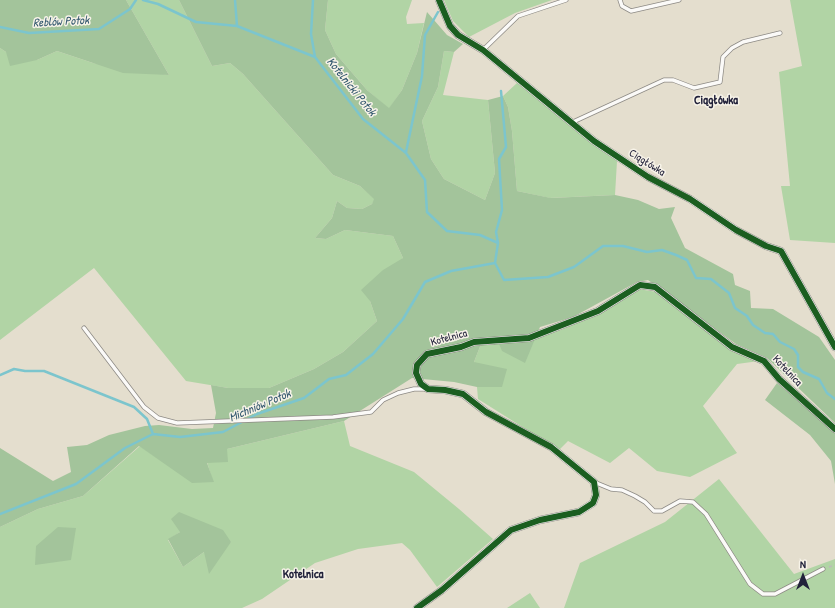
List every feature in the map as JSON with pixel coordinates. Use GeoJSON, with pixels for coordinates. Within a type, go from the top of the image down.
{"type":"FeatureCollection","features":[{"type":"Feature","properties":{"kind":"street","name":"Ciągłówka"},"geometry":{"type":"LineString","coordinates":[[439,0],[450,26],[471,44],[483,50],[573,122],[594,141],[648,177],[690,199],[736,230],[766,246],[781,251],[835,347]]}},
{"type":"Feature","properties":{"kind":"street","name":"Kotelnica"},"geometry":{"type":"LineString","coordinates":[[428,389],[421,384],[416,373],[417,365],[427,354],[461,347],[474,342],[529,338],[598,311],[640,285],[655,287],[732,347],[764,361],[779,379],[835,429]]}},
{"type":"Feature","properties":{"kind":"street"},"geometry":{"type":"LineString","coordinates":[[417,608],[442,590],[511,530],[540,520],[571,514],[587,508],[595,500],[596,495],[594,482],[551,447],[486,412],[463,394],[445,390],[428,389]]}},
{"type":"Feature","properties":{"kind":"lane"},"geometry":{"type":"LineString","coordinates":[[483,50],[518,16],[566,0]]}},
{"type":"Feature","properties":{"kind":"lane"},"geometry":{"type":"LineString","coordinates":[[620,0],[622,6],[631,12],[679,0]]}},
{"type":"Feature","properties":{"kind":"lane"},"geometry":{"type":"LineString","coordinates":[[573,122],[664,80],[673,80],[694,88],[720,82],[723,57],[732,48],[743,42],[780,33]]}},
{"type":"Feature","properties":{"kind":"lane"},"geometry":{"type":"LineString","coordinates":[[84,328],[144,407],[158,418],[177,423],[333,417],[371,412],[383,400],[398,393],[414,389],[428,389]]}},
{"type":"Feature","properties":{"kind":"lane"},"geometry":{"type":"LineString","coordinates":[[594,482],[611,489],[622,490],[635,496],[645,502],[654,511],[662,511],[680,501],[693,502],[706,514],[750,584],[763,594],[775,594],[823,569]]}},
{"type":"Feature","properties":{"kind":"green space"},"geometry":{"type":"Polygon","coordinates":[[[0,0],[126,0],[169,75],[123,73],[57,51],[37,60],[10,66],[6,52],[0,48],[0,0]]]}},
{"type":"Feature","properties":{"kind":"green space"},"geometry":{"type":"Polygon","coordinates":[[[126,0],[179,0],[212,66],[230,63],[243,74],[333,175],[360,186],[375,199],[372,204],[362,209],[347,208],[337,201],[332,218],[315,238],[326,239],[345,230],[393,236],[403,258],[370,301],[377,321],[343,352],[314,369],[269,388],[228,388],[186,381],[94,268],[0,340],[0,48],[6,52],[37,60],[57,51],[93,63],[169,75],[126,0]]]}},
{"type":"Feature","properties":{"kind":"green space"},"geometry":{"type":"Polygon","coordinates":[[[179,0],[328,0],[325,30],[336,54],[367,90],[389,108],[402,90],[417,53],[427,12],[447,35],[463,44],[454,52],[444,51],[438,87],[422,121],[431,159],[444,179],[485,200],[495,173],[488,100],[503,96],[508,107],[512,131],[517,191],[551,198],[615,195],[638,200],[659,209],[675,207],[671,218],[685,248],[733,274],[735,285],[750,291],[751,308],[773,309],[819,337],[835,360],[835,423],[767,358],[736,344],[648,280],[637,282],[573,317],[540,327],[525,363],[502,351],[497,339],[481,344],[474,362],[507,369],[502,387],[477,387],[454,382],[412,378],[344,421],[227,449],[228,462],[207,463],[214,482],[192,483],[139,446],[83,496],[38,509],[0,527],[0,448],[53,481],[71,472],[67,447],[87,445],[109,435],[145,426],[159,425],[192,429],[213,428],[216,413],[211,385],[228,388],[269,388],[314,369],[343,352],[377,321],[370,301],[361,290],[383,270],[403,258],[393,236],[345,230],[326,239],[315,238],[332,218],[337,201],[347,208],[362,209],[372,204],[374,199],[360,186],[333,175],[243,74],[230,63],[212,66],[179,0]]]}},
{"type":"Feature","properties":{"kind":"green space"},"geometry":{"type":"Polygon","coordinates":[[[328,0],[412,0],[406,17],[407,24],[424,23],[417,53],[402,90],[389,109],[367,90],[336,54],[325,30],[328,0]]]}},
{"type":"Feature","properties":{"kind":"green space"},"geometry":{"type":"Polygon","coordinates":[[[444,0],[552,0],[515,13],[469,37],[453,21],[444,0]]]}},
{"type":"Feature","properties":{"kind":"green space"},"geometry":{"type":"Polygon","coordinates":[[[790,0],[835,0],[835,243],[790,240],[781,186],[790,186],[779,72],[802,66],[790,0]]]}},
{"type":"Feature","properties":{"kind":"green space"},"geometry":{"type":"Polygon","coordinates":[[[444,51],[454,52],[443,95],[488,100],[495,173],[485,200],[444,179],[431,159],[422,121],[438,87],[444,51]]]}},
{"type":"Feature","properties":{"kind":"green space"},"geometry":{"type":"Polygon","coordinates":[[[517,83],[617,161],[615,195],[550,198],[517,191],[512,131],[508,107],[503,96],[517,83]]]}},
{"type":"Feature","properties":{"kind":"green space"},"geometry":{"type":"Polygon","coordinates":[[[638,289],[657,292],[759,361],[737,364],[703,406],[737,453],[690,477],[657,471],[629,448],[610,463],[568,441],[559,450],[478,399],[477,387],[502,387],[474,362],[481,344],[561,330],[599,313],[638,289]]]}},
{"type":"Feature","properties":{"kind":"green space"},"geometry":{"type":"Polygon","coordinates":[[[777,383],[835,431],[835,484],[831,461],[810,435],[765,400],[777,383]]]}},
{"type":"Feature","properties":{"kind":"green space"},"geometry":{"type":"Polygon","coordinates":[[[344,421],[350,446],[414,472],[493,539],[437,587],[410,550],[402,543],[358,549],[315,563],[262,599],[242,608],[0,608],[0,527],[38,509],[83,496],[140,446],[159,459],[213,482],[207,462],[227,449],[344,421]],[[180,532],[168,540],[183,567],[204,552],[231,542],[180,532]]]}},
{"type":"Feature","properties":{"kind":"green space"},"geometry":{"type":"Polygon","coordinates":[[[719,479],[794,574],[835,559],[835,608],[564,608],[580,563],[665,522],[719,479]]]}},
{"type":"Feature","properties":{"kind":"green space"},"geometry":{"type":"Polygon","coordinates":[[[179,512],[223,530],[231,542],[209,574],[204,552],[183,567],[168,539],[180,532],[171,519],[179,512]]]}},
{"type":"Feature","properties":{"kind":"green space"},"geometry":{"type":"Polygon","coordinates":[[[58,527],[76,528],[71,560],[35,565],[36,546],[58,527]]]}},
{"type":"Feature","properties":{"kind":"green space"},"geometry":{"type":"Polygon","coordinates":[[[530,593],[540,608],[507,608],[530,593]]]}},
{"type":"Feature","properties":{"kind":"waterway","name":"Reblów Potok"},"geometry":{"type":"LineString","coordinates":[[0,27],[29,33],[99,29],[130,9],[136,0]]}},
{"type":"Feature","properties":{"kind":"waterway","name":"Kotelnicki Potok"},"geometry":{"type":"LineString","coordinates":[[143,0],[158,4],[196,22],[237,26],[315,57],[363,119],[406,153],[425,180],[427,212],[447,231],[480,235],[498,243],[495,263],[504,280],[548,277],[574,267],[603,246],[623,246],[647,252],[662,250],[676,255],[687,260],[696,278],[711,279],[729,293],[735,308],[747,316],[753,325],[765,333],[773,334],[780,342],[794,349],[798,355],[798,367],[803,372],[819,379],[827,393],[835,399]]}},
{"type":"Feature","properties":{"kind":"waterway"},"geometry":{"type":"LineString","coordinates":[[235,0],[237,26]]}},
{"type":"Feature","properties":{"kind":"waterway"},"geometry":{"type":"LineString","coordinates":[[313,0],[311,34],[315,57]]}},
{"type":"Feature","properties":{"kind":"waterway"},"geometry":{"type":"LineString","coordinates":[[406,152],[422,76],[425,35],[438,12]]}},
{"type":"Feature","properties":{"kind":"waterway"},"geometry":{"type":"LineString","coordinates":[[498,243],[496,232],[502,210],[499,159],[506,147],[501,91]]}},
{"type":"Feature","properties":{"kind":"waterway","name":"Michniów Potok"},"geometry":{"type":"LineString","coordinates":[[0,514],[76,484],[125,448],[153,434],[180,437],[223,432],[257,414],[304,398],[329,379],[346,375],[373,354],[403,319],[425,282],[451,271],[495,263]]}},
{"type":"Feature","properties":{"kind":"waterway"},"geometry":{"type":"LineString","coordinates":[[0,375],[14,369],[25,371],[44,371],[134,407],[147,419],[153,434]]}},
{"type":"Feature","properties":{"kind":"cycle path"},"geometry":{"type":"LineString","coordinates":[[439,0],[450,26],[458,35],[483,50],[594,141],[648,177],[690,199],[736,230],[766,246],[781,251],[835,347]]}},
{"type":"Feature","properties":{"kind":"cycle path"},"geometry":{"type":"LineString","coordinates":[[417,608],[442,590],[511,530],[540,520],[579,512],[593,503],[596,495],[594,482],[551,447],[486,412],[463,394],[445,390],[428,389],[421,384],[416,373],[417,365],[427,354],[461,347],[474,342],[529,338],[598,311],[640,285],[655,287],[732,347],[764,361],[779,379],[835,429]]}},
{"type":"Feature","properties":{"kind":"district","name":"Ciągłówka"},"geometry":{"type":"Point","coordinates":[716,101]}},
{"type":"Feature","properties":{"kind":"district","name":"Kotelnica"},"geometry":{"type":"Point","coordinates":[303,575]}}]}
